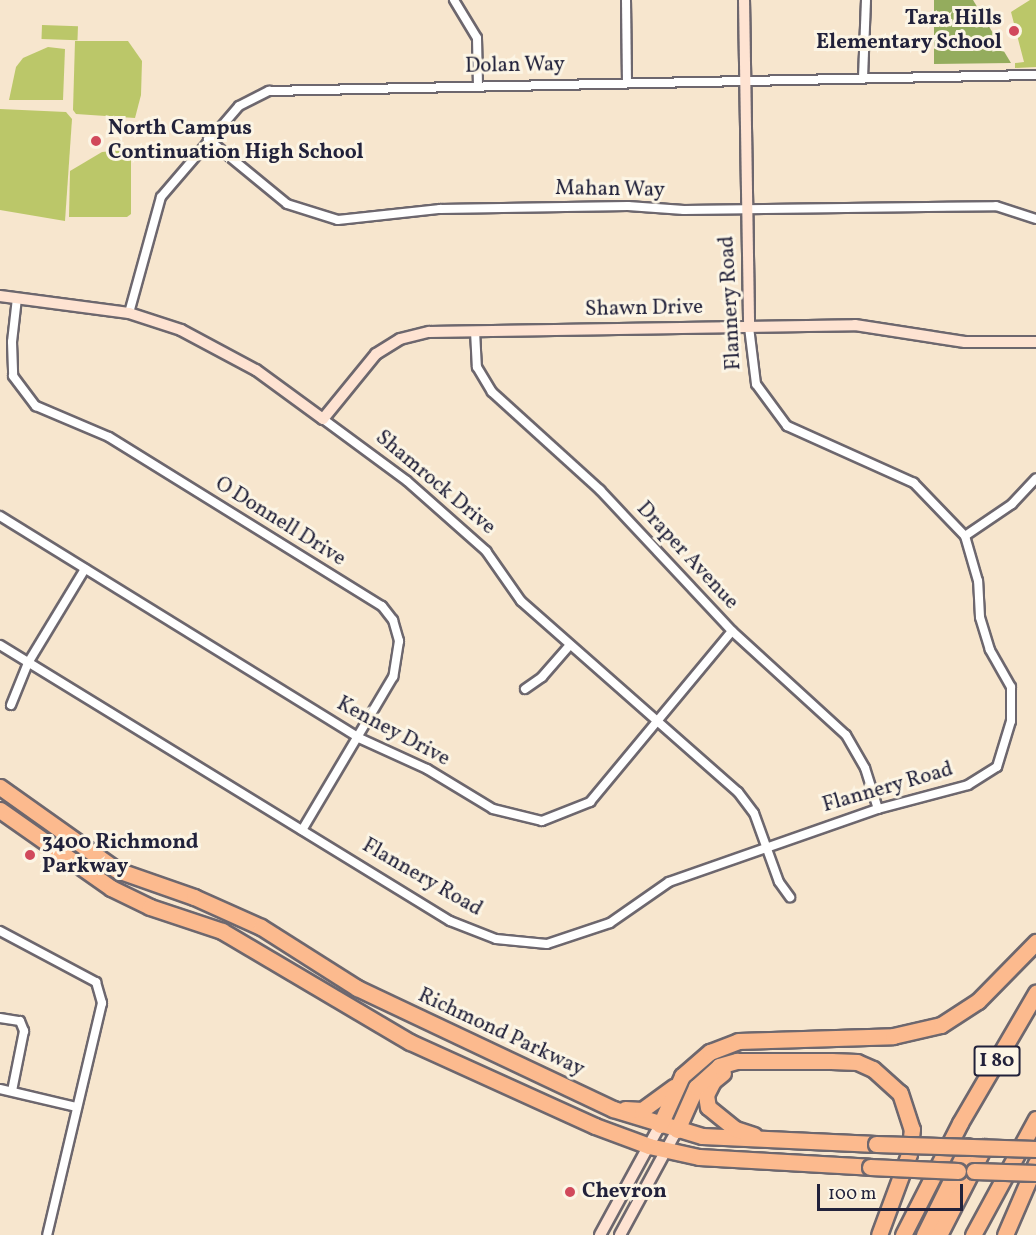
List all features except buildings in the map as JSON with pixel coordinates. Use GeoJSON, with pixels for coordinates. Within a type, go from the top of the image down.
{"type":"FeatureCollection","features":[{"type":"Feature","properties":{"kind":"highway","name":"Richmond Parkway"},"geometry":{"type":"LineString","coordinates":[[4,790],[117,870],[261,927],[357,988],[613,1109],[702,1136],[777,1142],[1036,1149]]}},
{"type":"Feature","properties":{"kind":"highway","name":"Richmond Parkway"},"geometry":{"type":"LineString","coordinates":[[0,808],[111,888],[239,939],[410,1042],[595,1125],[649,1146],[728,1161],[1036,1173]]}},
{"type":"Feature","properties":{"kind":"highway"},"geometry":{"type":"LineString","coordinates":[[613,1109],[642,1110],[677,1085],[699,1058],[738,1041],[893,1036],[941,1025],[978,1001],[1036,942]]}},
{"type":"Feature","properties":{"kind":"highway","name":"I 80"},"geometry":{"type":"LineString","coordinates":[[903,1235],[960,1123],[1036,993]]}},
{"type":"Feature","properties":{"kind":"highway"},"geometry":{"type":"LineString","coordinates":[[677,1130],[696,1087],[706,1074],[719,1066],[750,1062],[857,1062],[873,1069],[900,1094],[912,1129],[909,1154],[879,1235]]}},
{"type":"Feature","properties":{"kind":"highway"},"geometry":{"type":"LineString","coordinates":[[750,1062],[712,1081],[706,1095],[708,1107],[716,1118],[735,1129],[777,1142]]}},
{"type":"Feature","properties":{"kind":"highway"},"geometry":{"type":"LineString","coordinates":[[660,1125],[677,1085]]}},
{"type":"Feature","properties":{"kind":"highway"},"geometry":{"type":"LineString","coordinates":[[973,1235],[1036,1119]]}},
{"type":"Feature","properties":{"kind":"highway"},"geometry":{"type":"LineString","coordinates":[[924,1235],[968,1146]]}},
{"type":"Feature","properties":{"kind":"highway"},"geometry":{"type":"LineString","coordinates":[[939,1235],[974,1171],[984,1147]]}},
{"type":"Feature","properties":{"kind":"highway"},"geometry":{"type":"LineString","coordinates":[[1005,1235],[1036,1163]]}},
{"type":"Feature","properties":{"kind":"street"},"geometry":{"type":"LineString","coordinates":[[454,0],[477,38],[478,84]]}},
{"type":"Feature","properties":{"kind":"street"},"geometry":{"type":"LineString","coordinates":[[626,0],[627,82]]}},
{"type":"Feature","properties":{"kind":"street","name":"Flannery Road"},"geometry":{"type":"LineString","coordinates":[[0,645],[450,921],[495,939],[547,944],[610,923],[669,882],[878,809],[968,785],[997,767],[1011,721],[1011,687],[986,639],[980,617],[978,581],[965,536],[914,483],[787,426],[768,405],[756,384],[750,364],[744,0]]}},
{"type":"Feature","properties":{"kind":"street"},"geometry":{"type":"LineString","coordinates":[[863,78],[866,0]]}},
{"type":"Feature","properties":{"kind":"street","name":"Dolan Way"},"geometry":{"type":"LineString","coordinates":[[129,313],[156,207],[208,139],[239,106],[278,89],[1036,75]]}},
{"type":"Feature","properties":{"kind":"street","name":"Mahan Way"},"geometry":{"type":"LineString","coordinates":[[208,139],[287,204],[338,220],[440,209],[996,206],[1036,219]]}},
{"type":"Feature","properties":{"kind":"street","name":"Shamrock Drive"},"geometry":{"type":"LineString","coordinates":[[0,296],[129,313],[181,330],[230,354],[407,481],[486,551],[521,601],[656,723],[738,792],[754,813],[779,882],[790,897]]}},
{"type":"Feature","properties":{"kind":"street","name":"O Donnell Drive"},"geometry":{"type":"LineString","coordinates":[[16,298],[12,342],[14,376],[36,406],[109,437],[382,606],[393,620],[399,641],[399,660],[359,738],[302,830]]}},
{"type":"Feature","properties":{"kind":"street","name":"Shawn Drive"},"geometry":{"type":"LineString","coordinates":[[323,419],[359,370],[394,343],[420,333],[874,326],[965,342],[1036,342]]}},
{"type":"Feature","properties":{"kind":"street","name":"Draper Avenue"},"geometry":{"type":"LineString","coordinates":[[475,331],[477,367],[492,392],[600,490],[732,631],[846,735],[865,768],[878,809]]}},
{"type":"Feature","properties":{"kind":"street"},"geometry":{"type":"LineString","coordinates":[[965,536],[1012,504],[1036,478]]}},
{"type":"Feature","properties":{"kind":"street","name":"Kenney Drive"},"geometry":{"type":"LineString","coordinates":[[0,516],[359,738],[427,769],[493,810],[542,821],[590,802],[732,631]]}},
{"type":"Feature","properties":{"kind":"street"},"geometry":{"type":"LineString","coordinates":[[11,705],[28,663],[85,569]]}},
{"type":"Feature","properties":{"kind":"street"},"geometry":{"type":"LineString","coordinates":[[525,689],[542,677],[569,646]]}},
{"type":"Feature","properties":{"kind":"street"},"geometry":{"type":"LineString","coordinates":[[0,808],[4,790]]}},
{"type":"Feature","properties":{"kind":"street"},"geometry":{"type":"LineString","coordinates":[[0,931],[96,982],[102,1003],[47,1235]]}},
{"type":"Feature","properties":{"kind":"street"},"geometry":{"type":"LineString","coordinates":[[0,1018],[20,1021],[24,1031],[12,1091]]}},
{"type":"Feature","properties":{"kind":"street"},"geometry":{"type":"LineString","coordinates":[[0,1089],[77,1107]]}},
{"type":"Feature","properties":{"kind":"street"},"geometry":{"type":"LineString","coordinates":[[600,1235],[660,1125]]}},
{"type":"Feature","properties":{"kind":"street"},"geometry":{"type":"LineString","coordinates":[[620,1235],[668,1151],[677,1130]]}},
{"type":"Feature","properties":{"kind":"green space"},"geometry":{"type":"Polygon","coordinates":[[[934,0],[973,0],[1011,63],[934,64],[934,0]]]}},
{"type":"Feature","properties":{"kind":"green space"},"geometry":{"type":"Polygon","coordinates":[[[1030,0],[1036,0],[1036,67],[1015,68],[1015,63],[1024,62],[1011,12],[1030,0]]]}},
{"type":"Feature","properties":{"kind":"green space"},"geometry":{"type":"Polygon","coordinates":[[[42,25],[78,26],[77,40],[42,39],[42,25]]]}},
{"type":"Feature","properties":{"kind":"green space"},"geometry":{"type":"Polygon","coordinates":[[[75,41],[128,41],[142,61],[141,95],[135,118],[76,114],[73,110],[75,41]]]}},
{"type":"Feature","properties":{"kind":"green space"},"geometry":{"type":"Polygon","coordinates":[[[48,47],[65,49],[63,100],[9,100],[16,67],[23,58],[48,47]]]}},
{"type":"Feature","properties":{"kind":"green space"},"geometry":{"type":"Polygon","coordinates":[[[0,109],[66,112],[72,119],[65,221],[0,210],[0,109]]]}},
{"type":"Feature","properties":{"kind":"green space"},"geometry":{"type":"Polygon","coordinates":[[[131,149],[131,214],[127,217],[69,217],[70,171],[102,152],[131,149]]]}},
{"type":"Feature","properties":{"kind":"place","name":"Tara Hills Elementary School"},"geometry":{"type":"Point","coordinates":[1014,31]}},
{"type":"Feature","properties":{"kind":"place","name":"North Campus Continuation High School"},"geometry":{"type":"Point","coordinates":[96,141]}},
{"type":"Feature","properties":{"kind":"place","name":"3400 Richmond Parkway"},"geometry":{"type":"Point","coordinates":[30,855]}},
{"type":"Feature","properties":{"kind":"place","name":"Chevron"},"geometry":{"type":"Point","coordinates":[570,1192]}}]}
